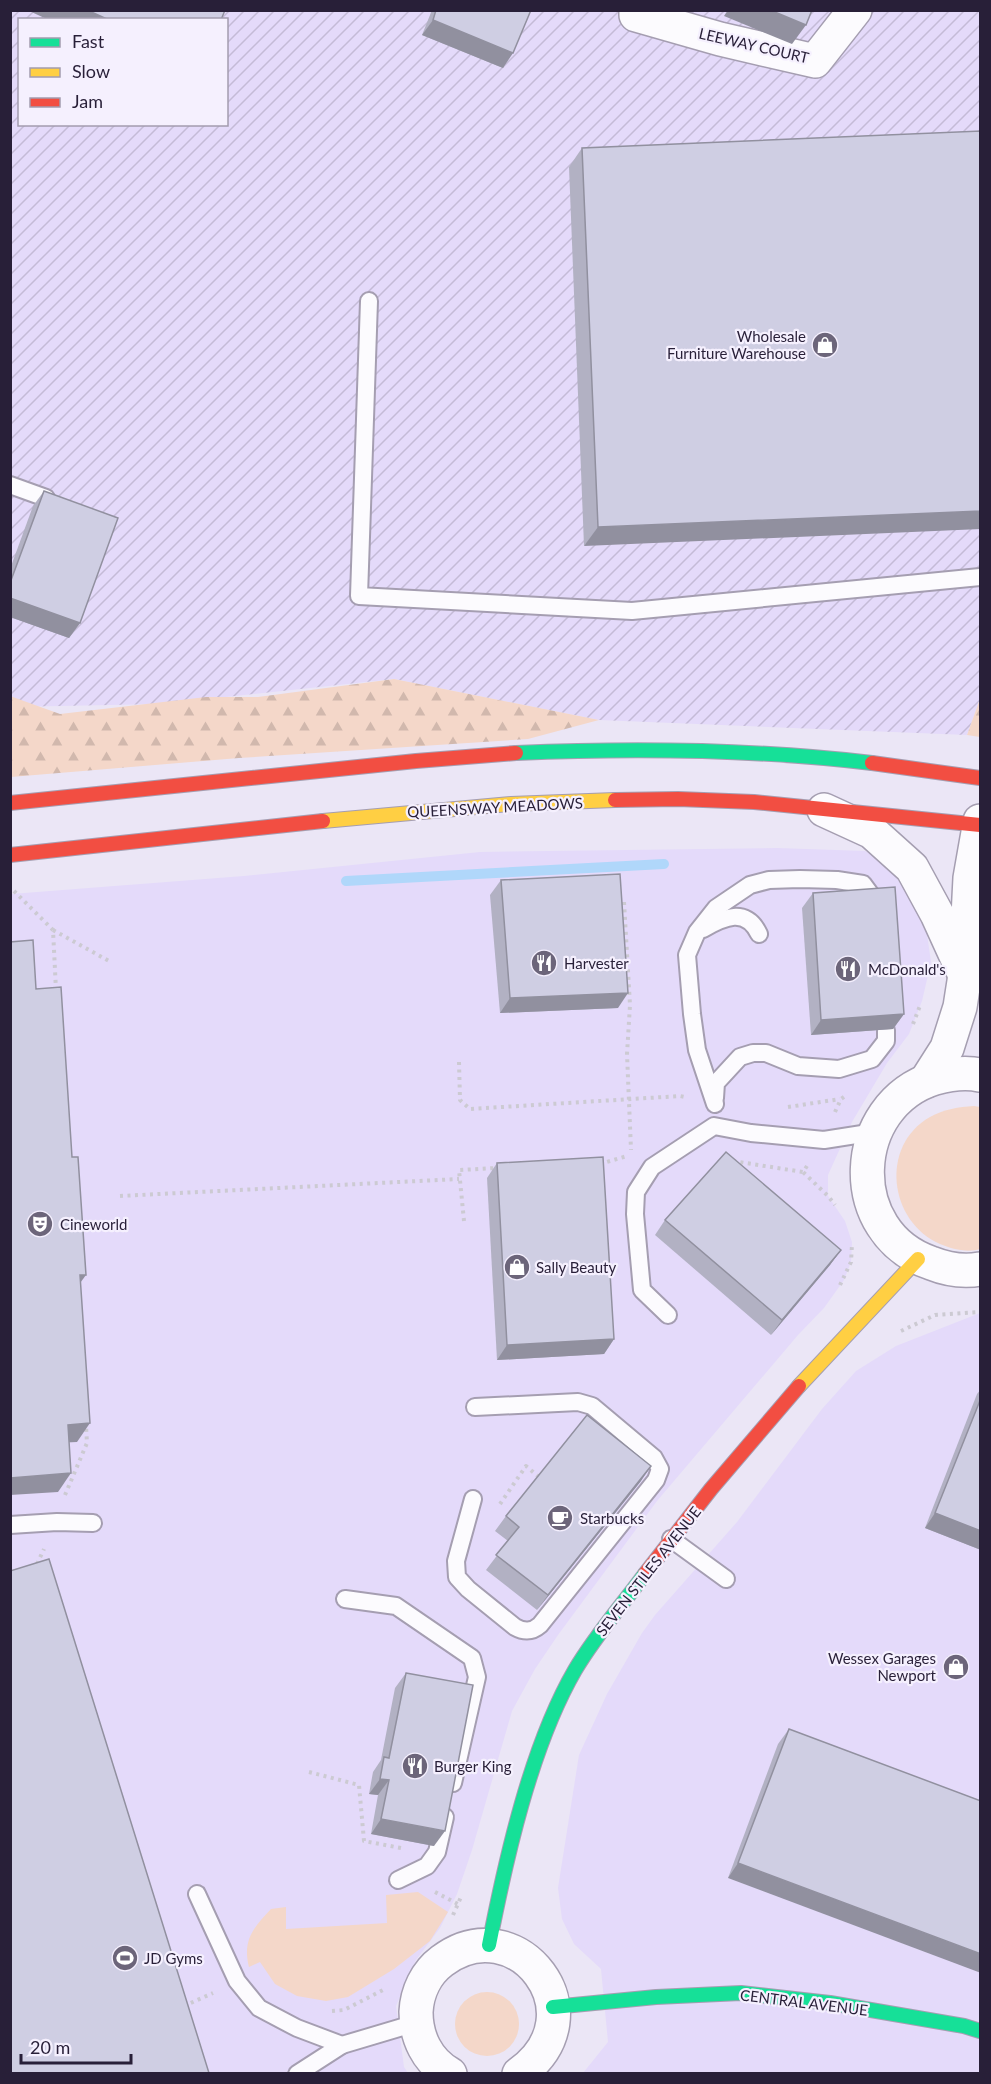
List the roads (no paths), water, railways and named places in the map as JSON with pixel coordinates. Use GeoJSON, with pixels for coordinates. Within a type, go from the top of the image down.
{"type":"FeatureCollection","features":[{"type":"Feature","properties":{"kind":"main road"},"geometry":{"type":"LineString","coordinates":[[10,803],[378,764],[502,754],[632,751],[767,753],[936,770],[981,777]]}},
{"type":"Feature","properties":{"kind":"main road","name":"QUEENSWAY MEADOWS"},"geometry":{"type":"LineString","coordinates":[[10,855],[381,814],[527,802],[678,799],[817,807],[980,824]]}},
{"type":"Feature","properties":{"kind":"main road","name":"SEVEN STILES AVENUE"},"geometry":{"type":"LineString","coordinates":[[491,1934],[522,1802],[536,1759],[558,1704],[586,1652],[671,1539],[750,1443],[832,1348],[918,1259]]}},
{"type":"Feature","properties":{"kind":"main road","name":"CENTRAL AVENUE"},"geometry":{"type":"LineString","coordinates":[[553,2007],[656,1997],[741,1993],[830,2003],[964,2026],[981,2031]]}},
{"type":"Feature","properties":{"kind":"street","name":"LEEWAY COURT"},"geometry":{"type":"LineString","coordinates":[[636,10],[636,15],[710,36],[815,61],[855,10]]}},
{"type":"Feature","properties":{"kind":"street"},"geometry":{"type":"LineString","coordinates":[[817,807],[872,832],[912,868],[937,914],[965,975]]}},
{"type":"Feature","properties":{"kind":"street"},"geometry":{"type":"LineString","coordinates":[[926,1081],[947,1048],[960,1007],[965,975],[970,878],[980,824]]}},
{"type":"Feature","properties":{"kind":"street"},"geometry":{"type":"LineString","coordinates":[[981,1075],[949,1074],[926,1081],[904,1093],[888,1111],[875,1132],[867,1160],[868,1190],[877,1217],[894,1241],[918,1259],[947,1269],[981,1269]]}},
{"type":"Feature","properties":{"kind":"street"},"geometry":{"type":"LineString","coordinates":[[450,2073],[430,2058],[421,2041],[416,2023],[417,2003],[423,1984],[434,1967],[450,1955],[491,1934],[508,1949],[525,1958],[539,1972],[549,1989],[553,2007],[552,2028],[545,2048],[532,2064],[519,2073]]}},
{"type":"Feature","properties":{"kind":"lane"},"geometry":{"type":"LineString","coordinates":[[369,301],[359,596],[632,611],[981,577]]}},
{"type":"Feature","properties":{"kind":"lane"},"geometry":{"type":"LineString","coordinates":[[10,485],[46,498]]}},
{"type":"Feature","properties":{"kind":"lane"},"geometry":{"type":"LineString","coordinates":[[715,1104],[697,1050],[687,955],[697,933],[716,908],[750,885],[769,880],[837,880],[863,884],[877,903]]}},
{"type":"Feature","properties":{"kind":"lane"},"geometry":{"type":"LineString","coordinates":[[697,933],[719,920],[741,916],[754,923],[759,934]]}},
{"type":"Feature","properties":{"kind":"lane"},"geometry":{"type":"LineString","coordinates":[[714,1126],[716,1083],[740,1057],[753,1053],[766,1053],[798,1066],[839,1069],[872,1059],[886,1041],[886,1030]]}},
{"type":"Feature","properties":{"kind":"lane"},"geometry":{"type":"LineString","coordinates":[[668,1315],[642,1290],[635,1214],[636,1192],[652,1167],[714,1126],[751,1133],[824,1140],[875,1132]]}},
{"type":"Feature","properties":{"kind":"lane"},"geometry":{"type":"LineString","coordinates":[[473,1499],[456,1561],[457,1577],[515,1627],[521,1631],[528,1631],[540,1624],[656,1480],[660,1469],[654,1458],[592,1406],[578,1402],[475,1407]]}},
{"type":"Feature","properties":{"kind":"lane"},"geometry":{"type":"LineString","coordinates":[[10,1525],[57,1522],[93,1523]]}},
{"type":"Feature","properties":{"kind":"lane"},"geometry":{"type":"LineString","coordinates":[[671,1539],[726,1579]]}},
{"type":"Feature","properties":{"kind":"lane"},"geometry":{"type":"LineString","coordinates":[[345,1599],[396,1606],[472,1658],[477,1677],[437,1852],[427,1866],[398,1880]]}},
{"type":"Feature","properties":{"kind":"lane"},"geometry":{"type":"LineString","coordinates":[[197,1894],[237,1981],[259,2008],[297,2028],[342,2045]]}},
{"type":"Feature","properties":{"kind":"lane"},"geometry":{"type":"LineString","coordinates":[[297,2073],[342,2045],[416,2023]]}},
{"type":"Feature","properties":{"kind":"waterway"},"geometry":{"type":"LineString","coordinates":[[346,881],[664,864]]}},
{"type":"Feature","properties":{"kind":"place","name":"Wholesale Furniture Warehouse"},"geometry":{"type":"Point","coordinates":[825,345]}},
{"type":"Feature","properties":{"kind":"place","name":"Harvester"},"geometry":{"type":"Point","coordinates":[544,963]}},
{"type":"Feature","properties":{"kind":"place","name":"McDonald's"},"geometry":{"type":"Point","coordinates":[848,969]}},
{"type":"Feature","properties":{"kind":"place","name":"Cineworld"},"geometry":{"type":"Point","coordinates":[40,1224]}},
{"type":"Feature","properties":{"kind":"place","name":"Sally Beauty"},"geometry":{"type":"Point","coordinates":[517,1267]}},
{"type":"Feature","properties":{"kind":"place","name":"Starbucks"},"geometry":{"type":"Point","coordinates":[560,1518]}},
{"type":"Feature","properties":{"kind":"place","name":"Wessex Garages Newport"},"geometry":{"type":"Point","coordinates":[956,1667]}},
{"type":"Feature","properties":{"kind":"place","name":"Burger King"},"geometry":{"type":"Point","coordinates":[415,1766]}},
{"type":"Feature","properties":{"kind":"place","name":"JD Gyms"},"geometry":{"type":"Point","coordinates":[125,1958]}}]}
